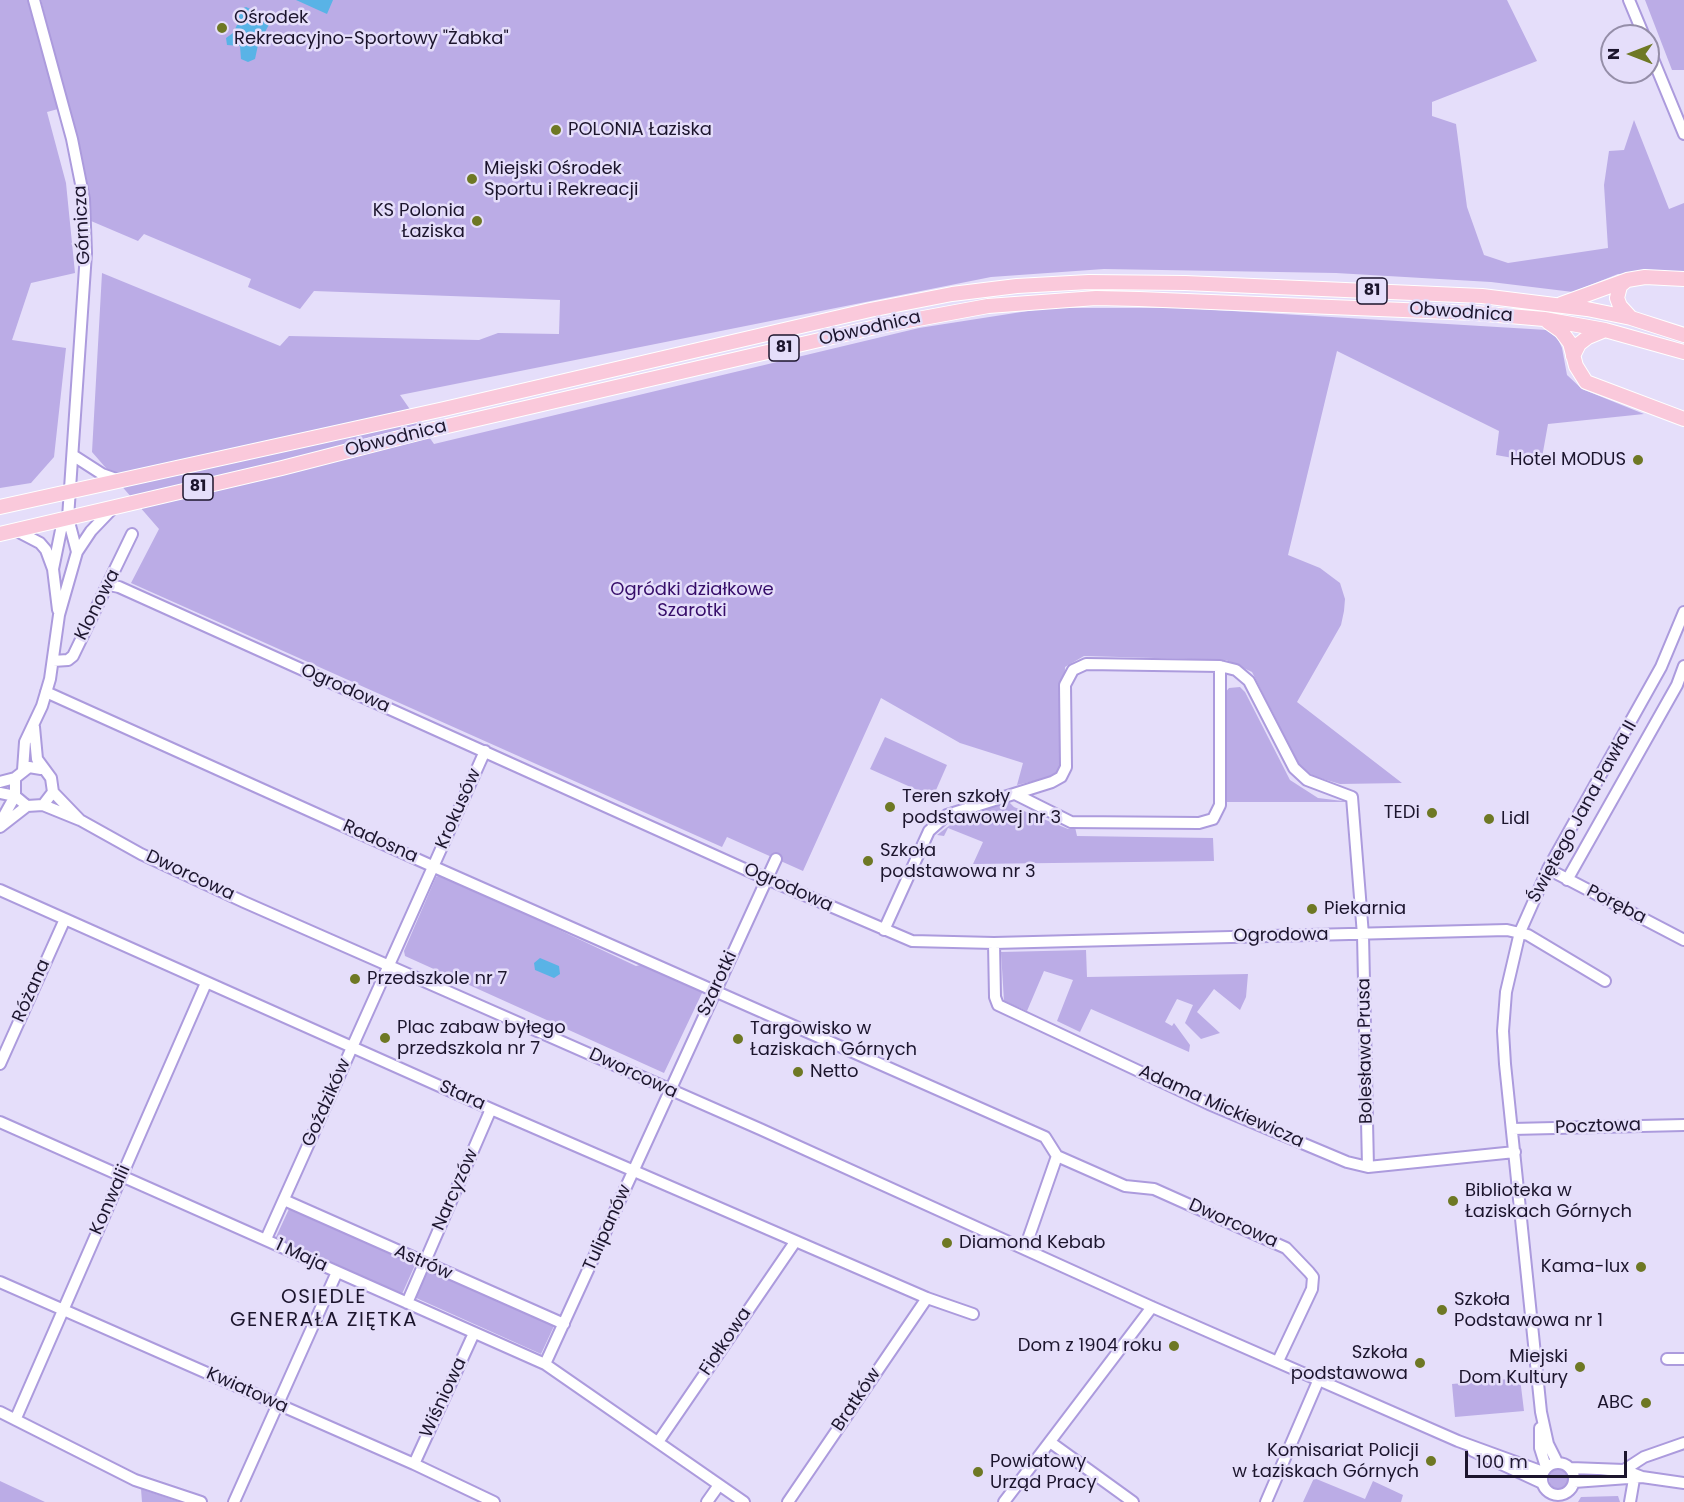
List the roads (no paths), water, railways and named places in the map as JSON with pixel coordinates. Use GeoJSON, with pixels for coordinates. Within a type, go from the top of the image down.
{"type":"FeatureCollection","features":[{"type":"Feature","properties":{"kind":"main road"},"geometry":{"type":"LineString","coordinates":[[1559,304],[1628,280],[1645,277],[1684,279]]}},
{"type":"Feature","properties":{"kind":"main road"},"geometry":{"type":"LineString","coordinates":[[1628,280],[1620,286],[1617,298],[1620,306],[1630,318]]}},
{"type":"Feature","properties":{"kind":"main road","name":"Obwodnica"},"geometry":{"type":"LineString","coordinates":[[0,507],[434,412],[870,310],[952,294],[1017,286],[1089,282],[1185,283],[1482,296],[1559,304],[1630,318],[1684,335]]}},
{"type":"Feature","properties":{"kind":"main road","name":"Obwodnica"},"geometry":{"type":"LineString","coordinates":[[0,534],[430,430],[880,326],[988,306],[1096,298],[1453,312],[1544,320],[1605,330],[1684,352]]}},
{"type":"Feature","properties":{"kind":"main road"},"geometry":{"type":"LineString","coordinates":[[1544,320],[1561,331],[1570,343],[1579,374],[1586,382],[1684,419]]}},
{"type":"Feature","properties":{"kind":"main road"},"geometry":{"type":"LineString","coordinates":[[1573,356],[1579,344],[1588,337],[1605,330]]}},
{"type":"Feature","properties":{"kind":"street","name":"Górnicza"},"geometry":{"type":"LineString","coordinates":[[34,0],[72,139],[84,199],[86,253],[68,518]]}},
{"type":"Feature","properties":{"kind":"street"},"geometry":{"type":"LineString","coordinates":[[1629,0],[1639,24]]}},
{"type":"Feature","properties":{"kind":"street"},"geometry":{"type":"LineString","coordinates":[[1660,75],[1684,134]]}},
{"type":"Feature","properties":{"kind":"street"},"geometry":{"type":"LineString","coordinates":[[74,456],[102,474],[119,480]]}},
{"type":"Feature","properties":{"kind":"street"},"geometry":{"type":"LineString","coordinates":[[0,825],[15,796],[25,742],[34,726],[46,692],[59,615],[77,552],[91,531],[115,507]]}},
{"type":"Feature","properties":{"kind":"street"},"geometry":{"type":"LineString","coordinates":[[68,518],[77,552]]}},
{"type":"Feature","properties":{"kind":"street"},"geometry":{"type":"LineString","coordinates":[[53,569],[61,530],[68,518]]}},
{"type":"Feature","properties":{"kind":"street"},"geometry":{"type":"LineString","coordinates":[[15,530],[42,545],[53,569],[59,615]]}},
{"type":"Feature","properties":{"kind":"street","name":"Klonowa"},"geometry":{"type":"LineString","coordinates":[[53,661],[68,660],[73,656],[132,534]]}},
{"type":"Feature","properties":{"kind":"street","name":"Ogrodowa"},"geometry":{"type":"LineString","coordinates":[[109,585],[119,587],[884,930],[918,942],[994,943],[1507,930],[1520,932]]}},
{"type":"Feature","properties":{"kind":"street","name":"Świętego Jana Pawła II"},"geometry":{"type":"LineString","coordinates":[[1557,1462],[1548,1444],[1541,1412],[1503,1031],[1506,992],[1520,932],[1548,869],[1656,677],[1684,612]]}},
{"type":"Feature","properties":{"kind":"street"},"geometry":{"type":"LineString","coordinates":[[884,930],[929,831],[947,815],[1052,782],[1061,777],[1066,767],[1065,685],[1073,670],[1086,664],[1220,666],[1220,805],[1213,819],[1199,823],[1071,822],[1015,794]]}},
{"type":"Feature","properties":{"kind":"street","name":"Bolesława Prusa"},"geometry":{"type":"LineString","coordinates":[[1220,666],[1236,670],[1249,681],[1293,768],[1307,780],[1352,797],[1363,934],[1368,1167]]}},
{"type":"Feature","properties":{"kind":"street","name":"Świętego Jana Pawła II"},"geometry":{"type":"LineString","coordinates":[[1567,880],[1677,685],[1684,666]]}},
{"type":"Feature","properties":{"kind":"street","name":"Radosna"},"geometry":{"type":"LineString","coordinates":[[46,692],[715,991]]}},
{"type":"Feature","properties":{"kind":"street"},"geometry":{"type":"LineString","coordinates":[[34,726],[35,752],[41,769]]}},
{"type":"Feature","properties":{"kind":"street","name":"Krokusów"},"geometry":{"type":"LineString","coordinates":[[389,966],[485,751]]}},
{"type":"Feature","properties":{"kind":"street"},"geometry":{"type":"LineString","coordinates":[[0,782],[35,767],[51,778],[53,792],[43,805],[27,806],[0,825]]}},
{"type":"Feature","properties":{"kind":"street","name":"Dworcowa"},"geometry":{"type":"LineString","coordinates":[[53,792],[81,820]]}},
{"type":"Feature","properties":{"kind":"street"},"geometry":{"type":"LineString","coordinates":[[0,793],[15,796],[27,806]]}},
{"type":"Feature","properties":{"kind":"street","name":"Dworcowa"},"geometry":{"type":"LineString","coordinates":[[43,805],[81,820],[166,866],[389,966],[612,1063],[669,1091],[760,1128],[1152,1307],[1458,1441],[1522,1463],[1544,1478]]}},
{"type":"Feature","properties":{"kind":"street","name":"Szarotki"},"geometry":{"type":"LineString","coordinates":[[669,1091],[776,859]]}},
{"type":"Feature","properties":{"kind":"street","name":"Poręba"},"geometry":{"type":"LineString","coordinates":[[1548,869],[1684,940]]}},
{"type":"Feature","properties":{"kind":"street","name":"Stara"},"geometry":{"type":"LineString","coordinates":[[0,890],[795,1242],[927,1298],[973,1314]]}},
{"type":"Feature","properties":{"kind":"street","name":"Różana"},"geometry":{"type":"LineString","coordinates":[[0,1064],[65,919]]}},
{"type":"Feature","properties":{"kind":"street"},"geometry":{"type":"LineString","coordinates":[[1520,932],[1605,981]]}},
{"type":"Feature","properties":{"kind":"street","name":"Adama Mickiewicza"},"geometry":{"type":"LineString","coordinates":[[994,943],[995,997],[998,1005],[1209,1104],[1347,1162],[1368,1167],[1515,1152]]}},
{"type":"Feature","properties":{"kind":"street","name":"Goździków"},"geometry":{"type":"LineString","coordinates":[[266,1239],[389,966]]}},
{"type":"Feature","properties":{"kind":"street","name":"Konwalii"},"geometry":{"type":"LineString","coordinates":[[16,1418],[206,983]]}},
{"type":"Feature","properties":{"kind":"street","name":"Dworcowa"},"geometry":{"type":"LineString","coordinates":[[715,991],[1045,1137],[1057,1156],[1125,1186],[1154,1188],[1286,1248],[1302,1261],[1312,1277],[1312,1289],[1278,1361]]}},
{"type":"Feature","properties":{"kind":"street","name":"Tulipanów"},"geometry":{"type":"LineString","coordinates":[[545,1364],[669,1091]]}},
{"type":"Feature","properties":{"kind":"street","name":"Narcyzów"},"geometry":{"type":"LineString","coordinates":[[407,1303],[491,1109]]}},
{"type":"Feature","properties":{"kind":"street","name":"1 Maja"},"geometry":{"type":"LineString","coordinates":[[0,1122],[545,1364],[744,1502]]}},
{"type":"Feature","properties":{"kind":"street","name":"Pocztowa"},"geometry":{"type":"LineString","coordinates":[[1512,1129],[1684,1125]]}},
{"type":"Feature","properties":{"kind":"street"},"geometry":{"type":"LineString","coordinates":[[1025,1248],[1057,1156]]}},
{"type":"Feature","properties":{"kind":"street","name":"Astrów"},"geometry":{"type":"LineString","coordinates":[[284,1200],[424,1264],[564,1324]]}},
{"type":"Feature","properties":{"kind":"street","name":"Fiołkowa"},"geometry":{"type":"LineString","coordinates":[[658,1442],[795,1242]]}},
{"type":"Feature","properties":{"kind":"street"},"geometry":{"type":"LineString","coordinates":[[234,1502],[337,1272]]}},
{"type":"Feature","properties":{"kind":"street","name":"Kwiatowa"},"geometry":{"type":"LineString","coordinates":[[0,1282],[414,1464],[494,1502]]}},
{"type":"Feature","properties":{"kind":"street","name":"Bratków"},"geometry":{"type":"LineString","coordinates":[[788,1502],[927,1298]]}},
{"type":"Feature","properties":{"kind":"street"},"geometry":{"type":"LineString","coordinates":[[1004,1502],[1050,1442],[1089,1383],[1152,1307]]}},
{"type":"Feature","properties":{"kind":"street","name":"Wiśniowa"},"geometry":{"type":"LineString","coordinates":[[414,1464],[474,1332]]}},
{"type":"Feature","properties":{"kind":"street"},"geometry":{"type":"LineString","coordinates":[[1667,1359],[1684,1359]]}},
{"type":"Feature","properties":{"kind":"street"},"geometry":{"type":"LineString","coordinates":[[1266,1502],[1319,1379]]}},
{"type":"Feature","properties":{"kind":"street"},"geometry":{"type":"LineString","coordinates":[[0,1412],[16,1418],[135,1480],[201,1502]]}},
{"type":"Feature","properties":{"kind":"street","name":"Świętego Jana Pawła II"},"geometry":{"type":"LineString","coordinates":[[1541,1412],[1540,1448],[1547,1502]]}},
{"type":"Feature","properties":{"kind":"street","name":"Dworcowa"},"geometry":{"type":"LineString","coordinates":[[1458,1441],[1476,1453],[1544,1478]]}},
{"type":"Feature","properties":{"kind":"street"},"geometry":{"type":"LineString","coordinates":[[1050,1442],[1129,1501]]}},
{"type":"Feature","properties":{"kind":"street"},"geometry":{"type":"LineString","coordinates":[[1624,1470],[1644,1457],[1684,1443]]}},
{"type":"Feature","properties":{"kind":"street"},"geometry":{"type":"LineString","coordinates":[[1522,1463],[1529,1460],[1540,1448]]}},
{"type":"Feature","properties":{"kind":"street"},"geometry":{"type":"LineString","coordinates":[[1571,1468],[1574,1482],[1571,1488],[1559,1498],[1544,1478],[1557,1462],[1571,1468],[1624,1470],[1638,1478]]}},
{"type":"Feature","properties":{"kind":"street"},"geometry":{"type":"LineString","coordinates":[[1630,1502],[1638,1478]]}},
{"type":"Feature","properties":{"kind":"street"},"geometry":{"type":"LineString","coordinates":[[1574,1482],[1638,1478],[1684,1483]]}},
{"type":"Feature","properties":{"kind":"street"},"geometry":{"type":"LineString","coordinates":[[707,1502],[719,1485]]}},
{"type":"Feature","properties":{"kind":"water"},"geometry":{"type":"Polygon","coordinates":[[[296,0],[333,0],[327,14],[296,0]]]}},
{"type":"Feature","properties":{"kind":"water"},"geometry":{"type":"Polygon","coordinates":[[[246,7],[272,19],[258,45],[255,59],[248,62],[241,59],[240,46],[227,45],[226,38],[233,33],[238,23],[235,16],[239,10],[246,7]]]}},
{"type":"Feature","properties":{"kind":"water"},"geometry":{"type":"Polygon","coordinates":[[[540,958],[559,966],[560,974],[554,978],[535,970],[534,963],[540,958]]]}},
{"type":"Feature","properties":{"kind":"place","name":"Ośrodek Rekreacyjno-Sportowy \"Żabka\""},"geometry":{"type":"Point","coordinates":[222,28]}},
{"type":"Feature","properties":{"kind":"place","name":"POLONIA Łaziska"},"geometry":{"type":"Point","coordinates":[556,130]}},
{"type":"Feature","properties":{"kind":"place","name":"Miejski Ośrodek Sportu i Rekreacji"},"geometry":{"type":"Point","coordinates":[472,179]}},
{"type":"Feature","properties":{"kind":"place","name":"KS Polonia Łaziska"},"geometry":{"type":"Point","coordinates":[477,221]}},
{"type":"Feature","properties":{"kind":"place","name":"Hotel MODUS"},"geometry":{"type":"Point","coordinates":[1638,460]}},
{"type":"Feature","properties":{"kind":"place","name":"Teren szkoły podstawowej nr 3"},"geometry":{"type":"Point","coordinates":[890,807]}},
{"type":"Feature","properties":{"kind":"place","name":"TEDi"},"geometry":{"type":"Point","coordinates":[1432,813]}},
{"type":"Feature","properties":{"kind":"place","name":"Lidl"},"geometry":{"type":"Point","coordinates":[1489,819]}},
{"type":"Feature","properties":{"kind":"place","name":"Szkoła podstawowa nr 3"},"geometry":{"type":"Point","coordinates":[868,861]}},
{"type":"Feature","properties":{"kind":"place","name":"Piekarnia"},"geometry":{"type":"Point","coordinates":[1312,909]}},
{"type":"Feature","properties":{"kind":"place","name":"Przedszkole nr 7"},"geometry":{"type":"Point","coordinates":[355,979]}},
{"type":"Feature","properties":{"kind":"place","name":"Plac zabaw byłego przedszkola nr 7"},"geometry":{"type":"Point","coordinates":[385,1038]}},
{"type":"Feature","properties":{"kind":"place","name":"Targowisko w Łaziskach Górnych"},"geometry":{"type":"Point","coordinates":[738,1039]}},
{"type":"Feature","properties":{"kind":"place","name":"Netto"},"geometry":{"type":"Point","coordinates":[798,1072]}},
{"type":"Feature","properties":{"kind":"place","name":"Biblioteka w Łaziskach Górnych"},"geometry":{"type":"Point","coordinates":[1453,1201]}},
{"type":"Feature","properties":{"kind":"place","name":"Diamond Kebab"},"geometry":{"type":"Point","coordinates":[947,1243]}},
{"type":"Feature","properties":{"kind":"place","name":"Kama-lux"},"geometry":{"type":"Point","coordinates":[1641,1267]}},
{"type":"Feature","properties":{"kind":"place","name":"Szkoła Podstawowa nr 1"},"geometry":{"type":"Point","coordinates":[1442,1310]}},
{"type":"Feature","properties":{"kind":"place","name":"Dom z 1904 roku"},"geometry":{"type":"Point","coordinates":[1174,1346]}},
{"type":"Feature","properties":{"kind":"place","name":"Szkoła podstawowa"},"geometry":{"type":"Point","coordinates":[1420,1363]}},
{"type":"Feature","properties":{"kind":"place","name":"Miejski Dom Kultury"},"geometry":{"type":"Point","coordinates":[1580,1367]}},
{"type":"Feature","properties":{"kind":"place","name":"ABC"},"geometry":{"type":"Point","coordinates":[1646,1403]}},
{"type":"Feature","properties":{"kind":"place","name":"Komisariat Policji w Łaziskach Górnych"},"geometry":{"type":"Point","coordinates":[1431,1461]}},
{"type":"Feature","properties":{"kind":"place","name":"Powiatowy Urząd Pracy"},"geometry":{"type":"Point","coordinates":[978,1472]}},
{"type":"Feature","properties":{"kind":"district","name":"OSIEDLE GENERAŁA ZIĘTKA"},"geometry":{"type":"Point","coordinates":[324,1310]}},
{"type":"Feature","properties":{"kind":"park label","name":"Ogródki działkowe Szarotki"},"geometry":{"type":"Point","coordinates":[692,600]}}]}
